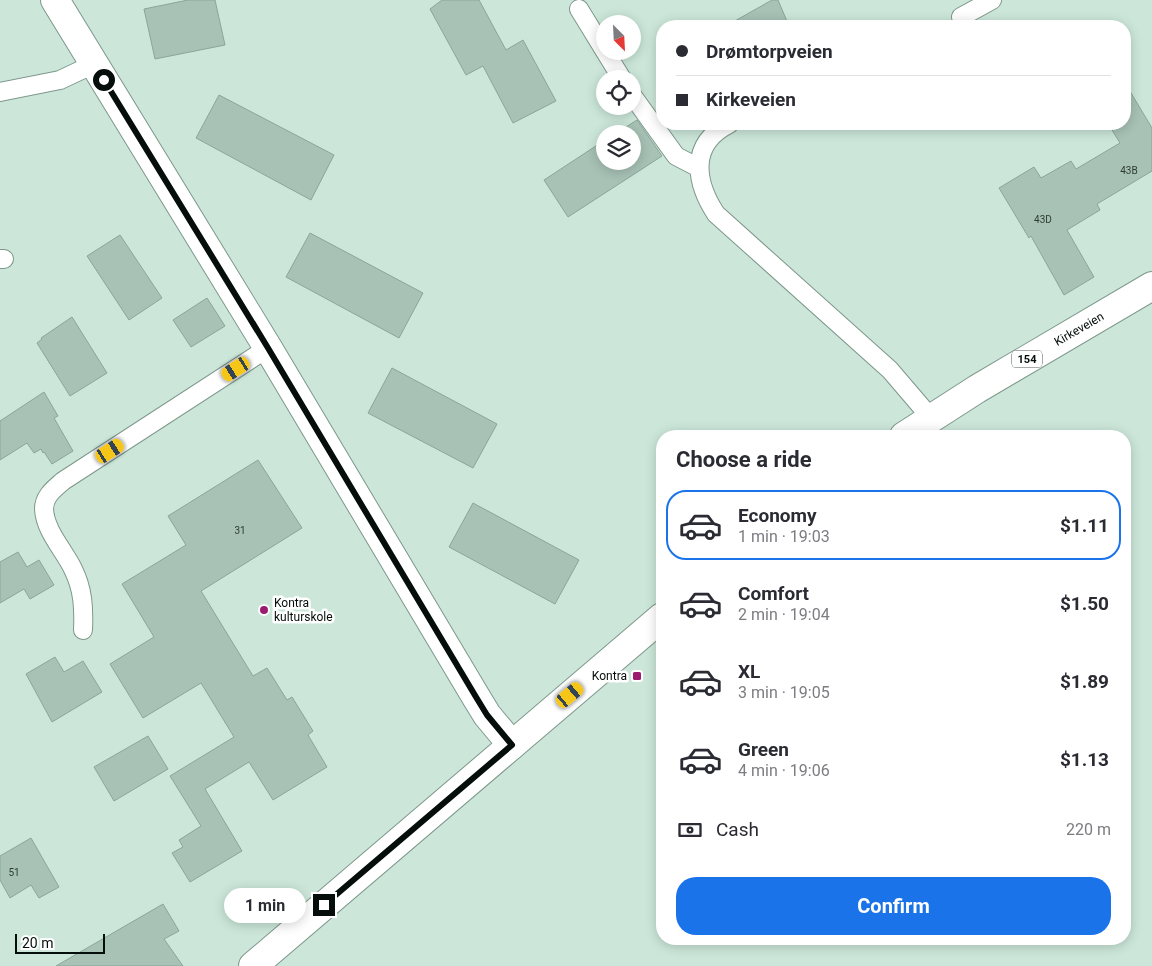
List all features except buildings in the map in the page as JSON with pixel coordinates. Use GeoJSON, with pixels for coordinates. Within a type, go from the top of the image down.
{"type":"FeatureCollection","features":[{"type":"Feature","properties":{"kind":"street"},"geometry":{"type":"LineString","coordinates":[[55,0],[268,348],[487,715],[512,745]]}},
{"type":"Feature","properties":{"kind":"street","name":"Kirkeveien"},"geometry":{"type":"LineString","coordinates":[[913,430],[1152,286]]}},
{"type":"Feature","properties":{"kind":"street"},"geometry":{"type":"LineString","coordinates":[[253,966],[656,622]]}},
{"type":"Feature","properties":{"kind":"lane"},"geometry":{"type":"LineString","coordinates":[[961,17],[992,0]]}},
{"type":"Feature","properties":{"kind":"lane"},"geometry":{"type":"LineString","coordinates":[[579,9],[616,70]]}},
{"type":"Feature","properties":{"kind":"lane"},"geometry":{"type":"LineString","coordinates":[[0,92],[60,80],[94,64]]}},
{"type":"Feature","properties":{"kind":"lane"},"geometry":{"type":"LineString","coordinates":[[641,107],[656,128]]}},
{"type":"Feature","properties":{"kind":"lane"},"geometry":{"type":"LineString","coordinates":[[657,130],[676,156],[699,168]]}},
{"type":"Feature","properties":{"kind":"lane"},"geometry":{"type":"LineString","coordinates":[[720,130],[714,134],[705,146],[700,158],[699,168],[703,194],[716,214],[890,370],[931,418]]}},
{"type":"Feature","properties":{"kind":"lane"},"geometry":{"type":"LineString","coordinates":[[83,630],[83,595],[73,568],[46,520],[44,509],[46,499],[63,481],[268,348]]}},
{"type":"Feature","properties":{"kind":"place","name":"Kontra kulturskole"},"geometry":{"type":"Point","coordinates":[264,610]}},
{"type":"Feature","properties":{"kind":"place","name":"Kontra"},"geometry":{"type":"Point","coordinates":[637,676]}},
{"type":"Feature","properties":{"kind":"route"},"geometry":{"type":"LineString","coordinates":[[104,80],[268,348],[487,715],[512,745],[324,905]]}}]}
